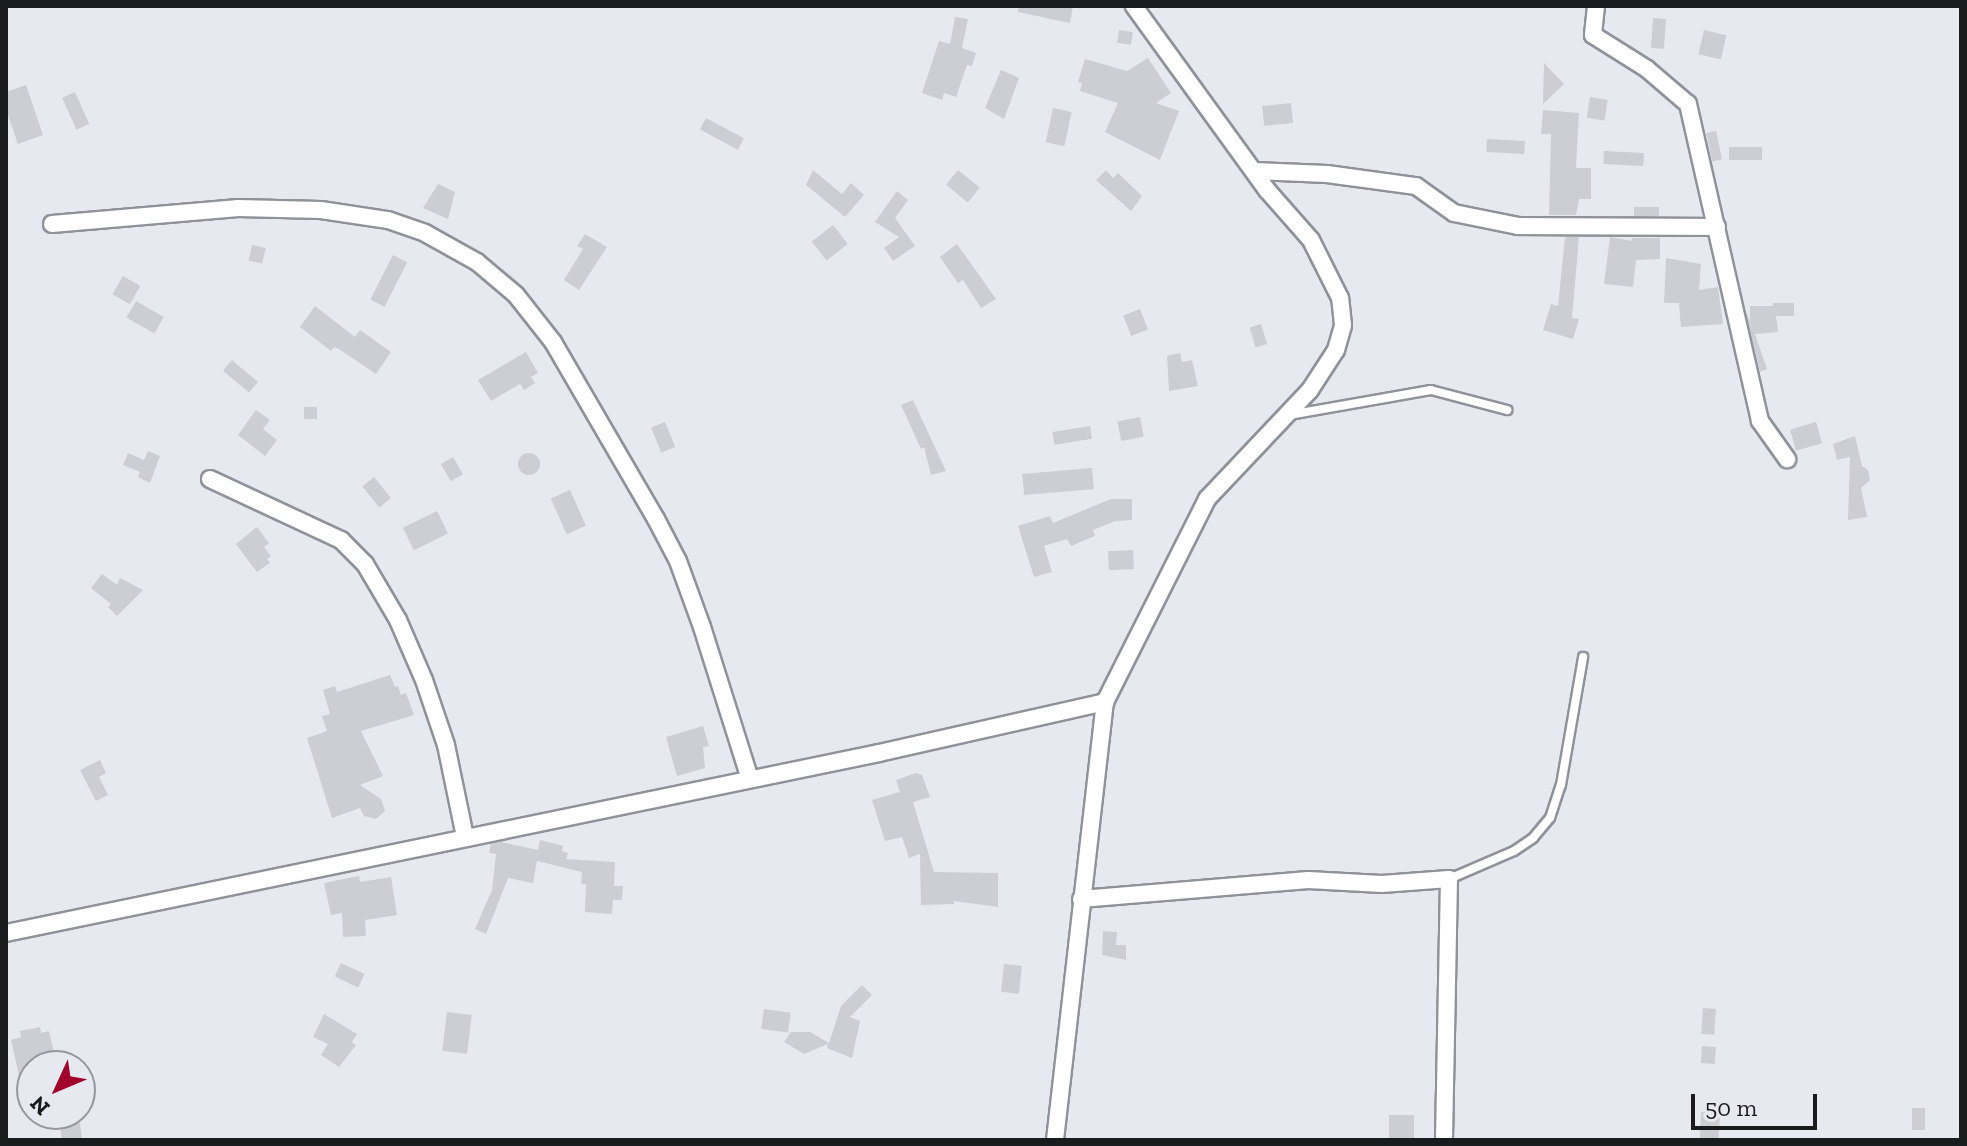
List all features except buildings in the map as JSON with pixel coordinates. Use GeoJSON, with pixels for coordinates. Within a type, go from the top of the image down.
{"type":"FeatureCollection","features":[{"type":"Feature","properties":{"kind":"street"},"geometry":{"type":"LineString","coordinates":[[1055,1140],[1105,702],[1207,499],[1310,390],[1336,350],[1343,325],[1340,298],[1311,240],[1254,171],[1134,6]]}},
{"type":"Feature","properties":{"kind":"street"},"geometry":{"type":"LineString","coordinates":[[1596,6],[1593,35],[1647,69],[1688,104],[1760,421],[1787,459]]}},
{"type":"Feature","properties":{"kind":"street"},"geometry":{"type":"LineString","coordinates":[[1254,171],[1327,174],[1416,186],[1454,213],[1518,226],[1717,227]]}},
{"type":"Feature","properties":{"kind":"street"},"geometry":{"type":"LineString","coordinates":[[52,224],[238,208],[306,209],[388,220],[425,233],[477,262],[516,295],[547,333],[656,519],[678,561],[702,627],[750,779]]}},
{"type":"Feature","properties":{"kind":"street"},"geometry":{"type":"LineString","coordinates":[[210,479],[341,540],[365,564],[398,620],[424,680],[446,745],[465,837]]}},
{"type":"Feature","properties":{"kind":"street"},"geometry":{"type":"LineString","coordinates":[[6,933],[1105,702]]}},
{"type":"Feature","properties":{"kind":"street"},"geometry":{"type":"LineString","coordinates":[[1081,899],[1277,881],[1382,884],[1449,879],[1444,1140]]}},
{"type":"Feature","properties":{"kind":"lane"},"geometry":{"type":"LineString","coordinates":[[1285,416],[1431,390],[1507,410]]}},
{"type":"Feature","properties":{"kind":"lane"},"geometry":{"type":"LineString","coordinates":[[1449,879],[1514,851],[1533,838],[1550,818],[1561,785],[1583,657]]}}]}
